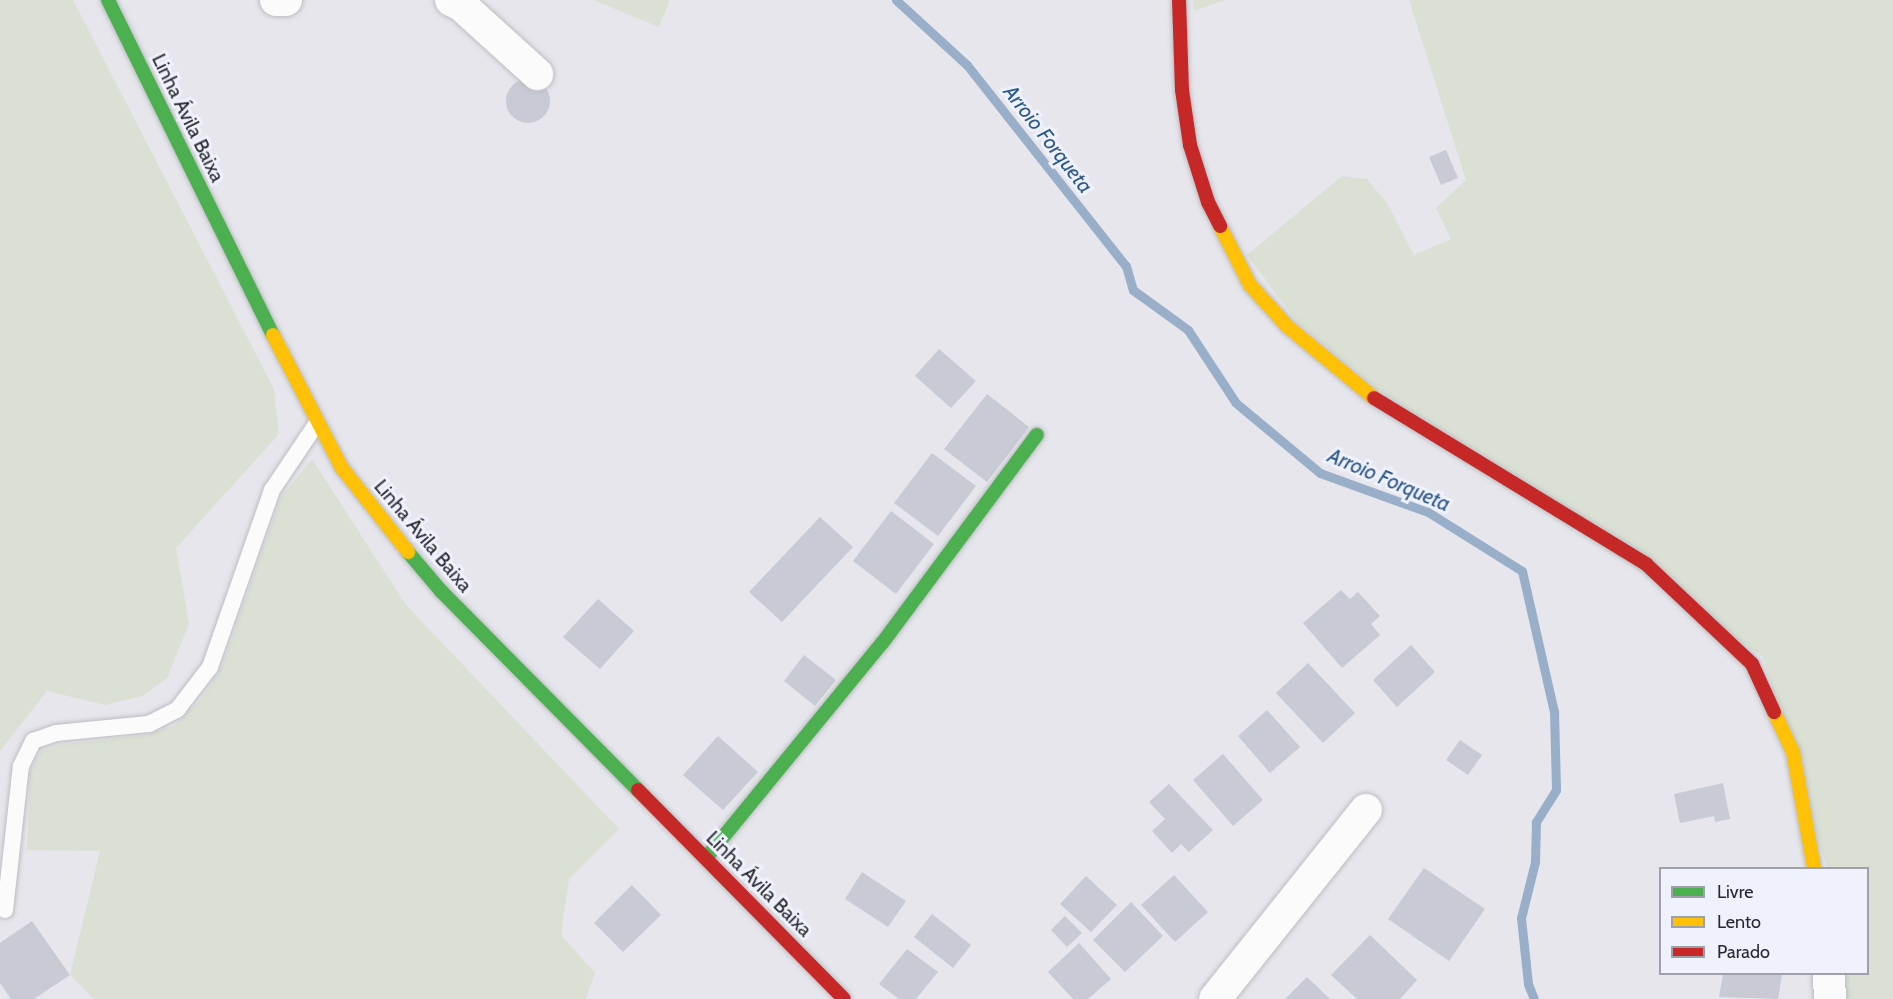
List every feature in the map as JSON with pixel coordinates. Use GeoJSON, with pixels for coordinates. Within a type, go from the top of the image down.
{"type":"FeatureCollection","features":[{"type":"Feature","properties":{"kind":"street","name":"Linha Ávila Baixa"},"geometry":{"type":"LineString","coordinates":[[108,0],[317,423],[342,468],[382,522],[441,591],[844,999]]}},
{"type":"Feature","properties":{"kind":"street"},"geometry":{"type":"LineString","coordinates":[[276,0],[286,0]]}},
{"type":"Feature","properties":{"kind":"street"},"geometry":{"type":"LineString","coordinates":[[1179,0],[1182,90],[1190,145],[1208,202],[1250,285],[1287,326],[1366,393],[1646,564],[1752,664],[1792,752],[1814,867]]}},
{"type":"Feature","properties":{"kind":"street"},"geometry":{"type":"LineString","coordinates":[[460,2],[537,74]]}},
{"type":"Feature","properties":{"kind":"street"},"geometry":{"type":"LineString","coordinates":[[706,858],[883,642],[1037,435]]}},
{"type":"Feature","properties":{"kind":"street"},"geometry":{"type":"LineString","coordinates":[[1215,999],[1366,810]]}},
{"type":"Feature","properties":{"kind":"street"},"geometry":{"type":"LineString","coordinates":[[1829,975],[1830,999]]}},
{"type":"Feature","properties":{"kind":"lane"},"geometry":{"type":"LineString","coordinates":[[5,910],[21,766],[33,741],[56,733],[149,724],[177,710],[210,667],[272,490],[317,423]]}},
{"type":"Feature","properties":{"kind":"shaded area"},"geometry":{"type":"Polygon","coordinates":[[[0,0],[73,0],[274,389],[279,434],[176,548],[189,624],[167,678],[143,696],[105,705],[47,691],[0,751],[0,0]]]}},
{"type":"Feature","properties":{"kind":"shaded area"},"geometry":{"type":"Polygon","coordinates":[[[593,0],[670,0],[659,27],[593,0]]]}},
{"type":"Feature","properties":{"kind":"shaded area"},"geometry":{"type":"Polygon","coordinates":[[[1193,0],[1225,0],[1194,11],[1193,0]]]}},
{"type":"Feature","properties":{"kind":"shaded area"},"geometry":{"type":"Polygon","coordinates":[[[1409,0],[1893,0],[1893,999],[1841,999],[1840,975],[1869,975],[1869,867],[1827,867],[1763,657],[1376,388],[1298,323],[1247,255],[1342,176],[1367,179],[1387,203],[1414,255],[1451,239],[1436,208],[1466,180],[1409,0]]]}},
{"type":"Feature","properties":{"kind":"shaded area"},"geometry":{"type":"Polygon","coordinates":[[[312,459],[406,605],[619,829],[569,879],[561,935],[595,973],[586,999],[94,999],[70,975],[100,851],[27,850],[30,772],[41,751],[58,745],[147,735],[175,725],[202,698],[222,666],[281,497],[312,459]]]}},
{"type":"Feature","properties":{"kind":"building"},"geometry":{"type":"Polygon","coordinates":[[[528,79],[543,86],[550,101],[543,116],[528,123],[513,116],[506,101],[513,86],[528,79]]]}},
{"type":"Feature","properties":{"kind":"building"},"geometry":{"type":"Polygon","coordinates":[[[1446,150],[1458,178],[1441,185],[1429,157],[1446,150]]]}},
{"type":"Feature","properties":{"kind":"building"},"geometry":{"type":"Polygon","coordinates":[[[939,349],[976,381],[951,408],[915,376],[939,349]]]}},
{"type":"Feature","properties":{"kind":"building"},"geometry":{"type":"Polygon","coordinates":[[[987,394],[1029,427],[987,482],[944,449],[987,394]]]}},
{"type":"Feature","properties":{"kind":"building"},"geometry":{"type":"Polygon","coordinates":[[[932,453],[976,486],[938,536],[894,503],[932,453]]]}},
{"type":"Feature","properties":{"kind":"building"},"geometry":{"type":"Polygon","coordinates":[[[891,511],[934,544],[896,594],[853,561],[891,511]]]}},
{"type":"Feature","properties":{"kind":"building"},"geometry":{"type":"Polygon","coordinates":[[[820,517],[853,547],[782,622],[749,592],[820,517]]]}},
{"type":"Feature","properties":{"kind":"building"},"geometry":{"type":"Polygon","coordinates":[[[1341,590],[1350,599],[1358,592],[1380,616],[1371,624],[1380,635],[1342,668],[1303,623],[1341,590]]]}},
{"type":"Feature","properties":{"kind":"building"},"geometry":{"type":"Polygon","coordinates":[[[598,599],[634,631],[600,669],[563,637],[598,599]]]}},
{"type":"Feature","properties":{"kind":"building"},"geometry":{"type":"Polygon","coordinates":[[[1411,645],[1435,672],[1397,707],[1373,680],[1411,645]]]}},
{"type":"Feature","properties":{"kind":"building"},"geometry":{"type":"Polygon","coordinates":[[[804,655],[836,680],[815,706],[784,681],[804,655]]]}},
{"type":"Feature","properties":{"kind":"building"},"geometry":{"type":"Polygon","coordinates":[[[1308,663],[1355,713],[1323,743],[1276,693],[1308,663]]]}},
{"type":"Feature","properties":{"kind":"building"},"geometry":{"type":"Polygon","coordinates":[[[1267,710],[1300,747],[1270,773],[1238,736],[1267,710]]]}},
{"type":"Feature","properties":{"kind":"building"},"geometry":{"type":"Polygon","coordinates":[[[718,736],[758,772],[723,810],[683,775],[718,736]]]}},
{"type":"Feature","properties":{"kind":"building"},"geometry":{"type":"Polygon","coordinates":[[[1460,740],[1482,755],[1468,775],[1446,760],[1460,740]]]}},
{"type":"Feature","properties":{"kind":"building"},"geometry":{"type":"Polygon","coordinates":[[[1223,754],[1263,800],[1233,826],[1193,780],[1223,754]]]}},
{"type":"Feature","properties":{"kind":"building"},"geometry":{"type":"Polygon","coordinates":[[[1723,783],[1730,819],[1715,822],[1714,816],[1680,823],[1674,794],[1723,783]]]}},
{"type":"Feature","properties":{"kind":"building"},"geometry":{"type":"Polygon","coordinates":[[[1169,784],[1213,830],[1189,852],[1181,844],[1172,853],[1152,831],[1165,819],[1149,802],[1169,784]]]}},
{"type":"Feature","properties":{"kind":"building"},"geometry":{"type":"Polygon","coordinates":[[[1424,868],[1485,909],[1449,961],[1388,919],[1424,868]]]}},
{"type":"Feature","properties":{"kind":"building"},"geometry":{"type":"Polygon","coordinates":[[[862,872],[906,901],[888,927],[845,899],[862,872]]]}},
{"type":"Feature","properties":{"kind":"building"},"geometry":{"type":"Polygon","coordinates":[[[1174,875],[1208,912],[1175,942],[1141,905],[1174,875]]]}},
{"type":"Feature","properties":{"kind":"building"},"geometry":{"type":"Polygon","coordinates":[[[1086,876],[1117,905],[1091,932],[1060,904],[1086,876]]]}},
{"type":"Feature","properties":{"kind":"building"},"geometry":{"type":"Polygon","coordinates":[[[632,885],[661,915],[623,952],[594,923],[632,885]]]}},
{"type":"Feature","properties":{"kind":"building"},"geometry":{"type":"Polygon","coordinates":[[[1131,902],[1163,936],[1125,972],[1093,940],[1131,902]]]}},
{"type":"Feature","properties":{"kind":"building"},"geometry":{"type":"Polygon","coordinates":[[[932,914],[971,945],[953,968],[914,937],[932,914]]]}},
{"type":"Feature","properties":{"kind":"building"},"geometry":{"type":"Polygon","coordinates":[[[1065,916],[1082,933],[1067,947],[1051,930],[1065,916]]]}},
{"type":"Feature","properties":{"kind":"building"},"geometry":{"type":"Polygon","coordinates":[[[32,921],[70,975],[34,999],[11,999],[0,983],[0,943],[32,921]]]}},
{"type":"Feature","properties":{"kind":"building"},"geometry":{"type":"Polygon","coordinates":[[[1370,935],[1417,980],[1400,999],[1357,999],[1331,975],[1370,935]]]}},
{"type":"Feature","properties":{"kind":"building"},"geometry":{"type":"Polygon","coordinates":[[[1079,943],[1111,979],[1088,999],[1073,999],[1048,972],[1079,943]]]}},
{"type":"Feature","properties":{"kind":"building"},"geometry":{"type":"Polygon","coordinates":[[[907,949],[938,972],[916,999],[899,999],[879,984],[907,949]]]}},
{"type":"Feature","properties":{"kind":"building"},"geometry":{"type":"Polygon","coordinates":[[[1723,975],[1782,975],[1778,999],[1719,997],[1723,975]]]}},
{"type":"Feature","properties":{"kind":"building"},"geometry":{"type":"Polygon","coordinates":[[[1307,977],[1330,999],[1285,999],[1307,977]]]}},
{"type":"Feature","properties":{"kind":"waterway","name":"Arroio Forqueta"},"geometry":{"type":"LineString","coordinates":[[896,0],[967,65],[1126,266],[1133,290],[1188,330],[1236,403],[1320,473],[1428,512],[1522,571],[1554,712],[1556,790],[1536,822],[1535,862],[1521,918],[1528,984],[1534,999]]}},
{"type":"Feature","properties":{"kind":"traffic: fast"},"geometry":{"type":"LineString","coordinates":[[108,0],[273,335]]}},
{"type":"Feature","properties":{"kind":"traffic: fast"},"geometry":{"type":"LineString","coordinates":[[706,858],[883,642],[1037,435]]}},
{"type":"Feature","properties":{"kind":"traffic: fast"},"geometry":{"type":"LineString","coordinates":[[408,552],[441,591],[638,790]]}},
{"type":"Feature","properties":{"kind":"traffic: slow"},"geometry":{"type":"LineString","coordinates":[[1220,226],[1250,285],[1287,326],[1374,398]]}},
{"type":"Feature","properties":{"kind":"traffic: slow"},"geometry":{"type":"LineString","coordinates":[[273,335],[342,468],[408,552]]}},
{"type":"Feature","properties":{"kind":"traffic: slow"},"geometry":{"type":"LineString","coordinates":[[1774,712],[1793,752],[1814,867]]}},
{"type":"Feature","properties":{"kind":"traffic: jam"},"geometry":{"type":"LineString","coordinates":[[1179,0],[1182,90],[1190,145],[1208,202],[1220,226]]}},
{"type":"Feature","properties":{"kind":"traffic: jam"},"geometry":{"type":"LineString","coordinates":[[1374,398],[1646,564],[1752,664],[1774,712]]}},
{"type":"Feature","properties":{"kind":"traffic: jam"},"geometry":{"type":"LineString","coordinates":[[638,790],[844,999]]}}]}
